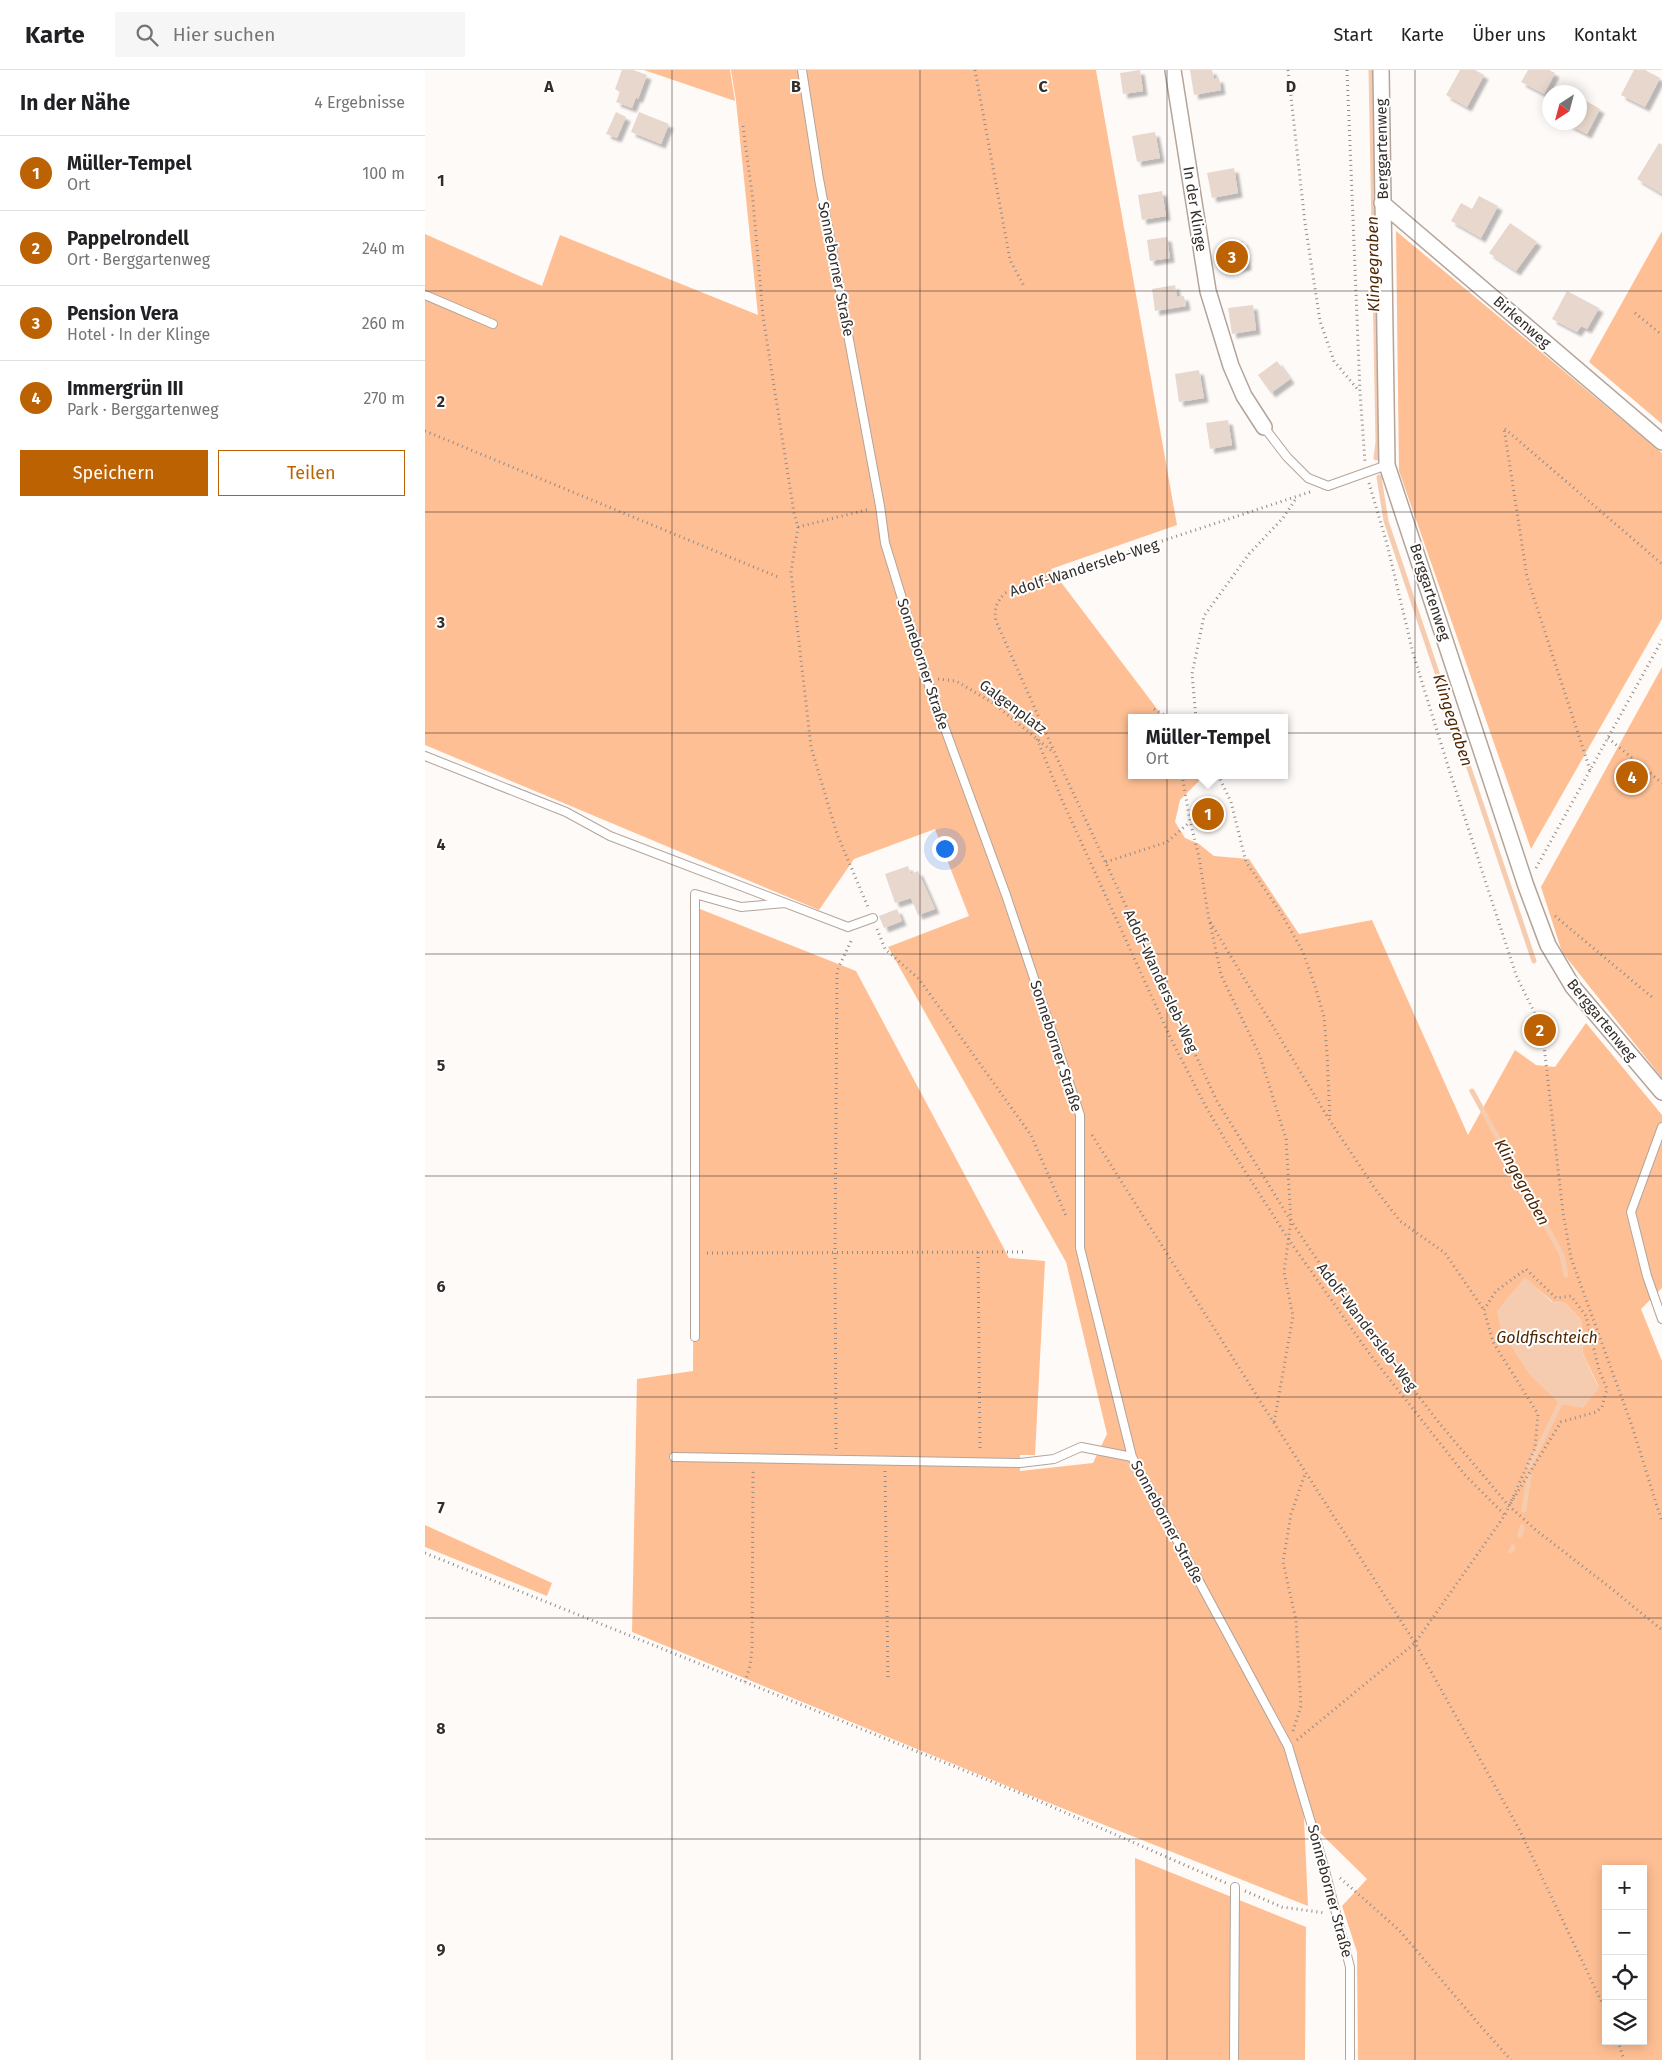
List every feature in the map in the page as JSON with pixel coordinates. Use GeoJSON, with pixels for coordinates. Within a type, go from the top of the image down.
{"type":"FeatureCollection","features":[{"type":"Feature","properties":{"kind":"street","name":"In der Klinge"},"geometry":{"type":"LineString","coordinates":[[1173,70],[1208,291],[1231,366],[1244,396],[1264,427]]}},
{"type":"Feature","properties":{"kind":"street","name":"Berggartenweg"},"geometry":{"type":"LineString","coordinates":[[1381,70],[1387,465],[1526,886],[1548,945],[1573,987],[1662,1092]]}},
{"type":"Feature","properties":{"kind":"street","name":"Birkenweg"},"geometry":{"type":"LineString","coordinates":[[1382,203],[1662,442]]}},
{"type":"Feature","properties":{"kind":"lane","name":"Sonneborner Straße"},"geometry":{"type":"LineString","coordinates":[[802,70],[819,179],[880,506],[885,542],[925,677],[1006,895],[1080,1115],[1080,1248],[1132,1457],[1288,1746],[1323,1863],[1351,1967],[1349,2060]]}},
{"type":"Feature","properties":{"kind":"lane"},"geometry":{"type":"LineString","coordinates":[[425,295],[493,324]]}},
{"type":"Feature","properties":{"kind":"lane"},"geometry":{"type":"LineString","coordinates":[[1264,427],[1287,457],[1308,478],[1328,486],[1387,465]]}},
{"type":"Feature","properties":{"kind":"lane"},"geometry":{"type":"LineString","coordinates":[[425,756],[566,812],[610,836],[848,927],[873,918]]}},
{"type":"Feature","properties":{"kind":"lane"},"geometry":{"type":"LineString","coordinates":[[695,1337],[695,894],[741,907],[785,903]]}},
{"type":"Feature","properties":{"kind":"lane"},"geometry":{"type":"LineString","coordinates":[[1662,1127],[1631,1212],[1647,1276],[1662,1319]]}},
{"type":"Feature","properties":{"kind":"lane"},"geometry":{"type":"LineString","coordinates":[[674,1457],[1020,1463],[1054,1459],[1081,1447],[1132,1457]]}},
{"type":"Feature","properties":{"kind":"lane"},"geometry":{"type":"LineString","coordinates":[[1234,2060],[1235,1887]]}},
{"type":"Feature","properties":{"kind":"path"},"geometry":{"type":"LineString","coordinates":[[975,70],[1010,260],[1024,286]]}},
{"type":"Feature","properties":{"kind":"path"},"geometry":{"type":"LineString","coordinates":[[1288,70],[1305,223],[1320,321],[1335,361],[1360,392]]}},
{"type":"Feature","properties":{"kind":"path"},"geometry":{"type":"LineString","coordinates":[[743,126],[753,201],[763,316],[794,513],[798,527],[791,572],[811,747],[837,834],[885,949],[919,979],[1031,1135],[1069,1222]]}},
{"type":"Feature","properties":{"kind":"path"},"geometry":{"type":"LineString","coordinates":[[1635,312],[1662,335]]}},
{"type":"Feature","properties":{"kind":"path"},"geometry":{"type":"LineString","coordinates":[[1590,770],[1527,578],[1504,428],[1662,564]]}},
{"type":"Feature","properties":{"kind":"path"},"geometry":{"type":"LineString","coordinates":[[425,431],[778,577]]}},
{"type":"Feature","properties":{"kind":"path","name":"Adolf-Wandersleb-Weg"},"geometry":{"type":"LineString","coordinates":[[1328,486],[1005,594],[996,603],[994,610],[996,622],[1055,754],[1217,1101],[1291,1221],[1349,1306],[1440,1424],[1509,1506],[1537,1531],[1662,1630]]}},
{"type":"Feature","properties":{"kind":"path"},"geometry":{"type":"LineString","coordinates":[[1196,714],[1192,674],[1204,616],[1249,554],[1283,518],[1298,496]]}},
{"type":"Feature","properties":{"kind":"path"},"geometry":{"type":"LineString","coordinates":[[798,527],[880,506]]}},
{"type":"Feature","properties":{"kind":"path"},"geometry":{"type":"LineString","coordinates":[[1526,886],[1662,640]]}},
{"type":"Feature","properties":{"kind":"path","name":"Galgenplatz"},"geometry":{"type":"LineString","coordinates":[[925,677],[956,681],[993,703],[1055,754]]}},
{"type":"Feature","properties":{"kind":"path"},"geometry":{"type":"LineString","coordinates":[[1154,709],[1162,714]]}},
{"type":"Feature","properties":{"kind":"path"},"geometry":{"type":"LineString","coordinates":[[1608,738],[1662,783]]}},
{"type":"Feature","properties":{"kind":"path"},"geometry":{"type":"LineString","coordinates":[[1037,739],[1062,800],[1171,1039],[1205,1105],[1289,1240],[1369,1353],[1465,1475],[1505,1515]]}},
{"type":"Feature","properties":{"kind":"path"},"geometry":{"type":"LineString","coordinates":[[1183,779],[1221,975],[1260,1056],[1286,1139],[1291,1221],[1284,1272],[1293,1316],[1273,1423]]}},
{"type":"Feature","properties":{"kind":"path"},"geometry":{"type":"LineString","coordinates":[[1220,779],[1231,802],[1246,862],[1281,913],[1303,952],[1315,986],[1324,1017],[1329,1121]]}},
{"type":"Feature","properties":{"kind":"path"},"geometry":{"type":"LineString","coordinates":[[1106,862],[1167,842],[1190,822]]}},
{"type":"Feature","properties":{"kind":"path"},"geometry":{"type":"LineString","coordinates":[[1551,913],[1653,998]]}},
{"type":"Feature","properties":{"kind":"path"},"geometry":{"type":"LineString","coordinates":[[1209,920],[1329,1121],[1376,1190],[1400,1221],[1445,1253],[1484,1310],[1493,1342],[1538,1414],[1535,1448],[1505,1515],[1415,1643],[1288,1746]]}},
{"type":"Feature","properties":{"kind":"path"},"geometry":{"type":"LineString","coordinates":[[836,1460],[837,971],[851,941]]}},
{"type":"Feature","properties":{"kind":"path"},"geometry":{"type":"LineString","coordinates":[[1542,1045],[1563,1213],[1571,1258],[1632,1426],[1662,1522]]}},
{"type":"Feature","properties":{"kind":"path"},"geometry":{"type":"LineString","coordinates":[[1080,1115],[1273,1423],[1415,1643],[1519,1828],[1602,2003]]}},
{"type":"Feature","properties":{"kind":"path"},"geometry":{"type":"LineString","coordinates":[[978,1252],[980,1463]]}},
{"type":"Feature","properties":{"kind":"path"},"geometry":{"type":"LineString","coordinates":[[694,1253],[1026,1252]]}},
{"type":"Feature","properties":{"kind":"path"},"geometry":{"type":"LineString","coordinates":[[1484,1310],[1496,1291],[1526,1269],[1556,1298],[1571,1296],[1586,1316],[1599,1370],[1607,1389],[1602,1407],[1596,1412],[1561,1422],[1509,1506]]}},
{"type":"Feature","properties":{"kind":"path"},"geometry":{"type":"LineString","coordinates":[[745,1682],[750,1666],[752,1649],[753,1458]]}},
{"type":"Feature","properties":{"kind":"path"},"geometry":{"type":"LineString","coordinates":[[885,1461],[888,1681]]}},
{"type":"Feature","properties":{"kind":"path"},"geometry":{"type":"LineString","coordinates":[[1288,1746],[1301,1706],[1296,1620],[1283,1562],[1291,1514],[1306,1473]]}},
{"type":"Feature","properties":{"kind":"path"},"geometry":{"type":"LineString","coordinates":[[425,1553],[1025,1795],[1281,1908],[1336,1914]]}},
{"type":"Feature","properties":{"kind":"path"},"geometry":{"type":"LineString","coordinates":[[1323,1863],[1399,1930],[1511,2060]]}},
{"type":"Feature","properties":{"kind":"path"},"geometry":{"type":"LineString","coordinates":[[1620,2045],[1625,2060]]}},
{"type":"Feature","properties":{"kind":"shaded area"},"geometry":{"type":"Polygon","coordinates":[[[644,70],[730,70],[735,101],[644,70]]]}},
{"type":"Feature","properties":{"kind":"shaded area"},"geometry":{"type":"Polygon","coordinates":[[[731,70],[1096,70],[1177,525],[1051,569],[1161,714],[1128,714],[1128,779],[1201,779],[1180,800],[1175,822],[1185,838],[1199,844],[1214,856],[1249,859],[1299,934],[1372,920],[1468,1135],[1515,1050],[1536,1065],[1555,1067],[1586,1023],[1662,1115],[1662,1288],[1641,1309],[1662,1361],[1662,2060],[1358,2060],[1357,1952],[1342,1906],[1367,1879],[1304,1817],[1308,1906],[1029,1795],[632,1632],[637,1379],[693,1371],[695,907],[856,971],[1009,1258],[1045,1261],[1035,1455],[1020,1455],[1020,1471],[1093,1463],[1107,1434],[1066,1262],[888,947],[969,916],[935,829],[854,859],[819,910],[425,745],[425,234],[542,286],[560,235],[758,315],[736,101],[731,70]],[[1525,1278],[1599,1387],[1583,1354],[1581,1320],[1565,1303],[1553,1302],[1525,1278]]]}},
{"type":"Feature","properties":{"kind":"shaded area"},"geometry":{"type":"Polygon","coordinates":[[[1396,231],[1662,453],[1662,619],[1531,849],[1399,471],[1396,231]]]}},
{"type":"Feature","properties":{"kind":"shaded area"},"geometry":{"type":"Polygon","coordinates":[[[1662,231],[1662,424],[1589,362],[1662,231]]]}},
{"type":"Feature","properties":{"kind":"shaded area"},"geometry":{"type":"Polygon","coordinates":[[[1662,667],[1662,1078],[1562,952],[1541,887],[1662,667]]]}},
{"type":"Feature","properties":{"kind":"shaded area"},"geometry":{"type":"Polygon","coordinates":[[[425,1525],[552,1583],[547,1596],[425,1547],[425,1525]]]}},
{"type":"Feature","properties":{"kind":"shaded area"},"geometry":{"type":"Polygon","coordinates":[[[1135,1858],[1306,1927],[1305,2060],[1136,2060],[1135,1858]]]}},
{"type":"Feature","properties":{"kind":"water","name":"Goldfischteich"},"geometry":{"type":"Polygon","coordinates":[[[1525,1277],[1552,1302],[1565,1303],[1581,1320],[1583,1354],[1599,1388],[1583,1408],[1560,1404],[1529,1374],[1501,1330],[1497,1311],[1525,1277]]]}},
{"type":"Feature","properties":{"kind":"building"},"geometry":{"type":"Polygon","coordinates":[[[622,70],[633,70],[647,75],[638,99],[636,97],[632,108],[616,102],[620,92],[615,89],[622,70]]]}},
{"type":"Feature","properties":{"kind":"building"},"geometry":{"type":"Polygon","coordinates":[[[1140,70],[1143,91],[1123,94],[1120,73],[1140,70]]]}},
{"type":"Feature","properties":{"kind":"building"},"geometry":{"type":"Polygon","coordinates":[[[1190,70],[1212,70],[1214,79],[1219,78],[1221,90],[1194,95],[1190,70]]]}},
{"type":"Feature","properties":{"kind":"building"},"geometry":{"type":"Polygon","coordinates":[[[1460,70],[1475,70],[1484,75],[1467,107],[1446,95],[1460,70]]]}},
{"type":"Feature","properties":{"kind":"building"},"geometry":{"type":"Polygon","coordinates":[[[1528,70],[1549,70],[1555,73],[1549,85],[1542,85],[1542,93],[1521,82],[1528,70]]]}},
{"type":"Feature","properties":{"kind":"building"},"geometry":{"type":"Polygon","coordinates":[[[1634,70],[1645,70],[1660,78],[1645,107],[1621,95],[1634,70]]]}},
{"type":"Feature","properties":{"kind":"building"},"geometry":{"type":"Polygon","coordinates":[[[1587,101],[1600,109],[1587,134],[1579,130],[1587,130],[1587,101]]]}},
{"type":"Feature","properties":{"kind":"building"},"geometry":{"type":"Polygon","coordinates":[[[616,112],[626,117],[617,138],[606,134],[616,112]]]}},
{"type":"Feature","properties":{"kind":"building"},"geometry":{"type":"Polygon","coordinates":[[[639,112],[669,124],[661,144],[631,132],[639,112]]]}},
{"type":"Feature","properties":{"kind":"building"},"geometry":{"type":"Polygon","coordinates":[[[1155,132],[1160,158],[1137,162],[1132,136],[1155,132]]]}},
{"type":"Feature","properties":{"kind":"building"},"geometry":{"type":"Polygon","coordinates":[[[1659,143],[1662,145],[1662,194],[1637,179],[1659,143]]]}},
{"type":"Feature","properties":{"kind":"building"},"geometry":{"type":"Polygon","coordinates":[[[1234,168],[1238,193],[1212,198],[1207,173],[1234,168]]]}},
{"type":"Feature","properties":{"kind":"building"},"geometry":{"type":"Polygon","coordinates":[[[1162,191],[1166,216],[1142,220],[1138,195],[1162,191]]]}},
{"type":"Feature","properties":{"kind":"building"},"geometry":{"type":"Polygon","coordinates":[[[1479,196],[1498,206],[1481,238],[1451,221],[1461,203],[1472,209],[1479,196]]]}},
{"type":"Feature","properties":{"kind":"building"},"geometry":{"type":"Polygon","coordinates":[[[1510,223],[1537,242],[1516,271],[1489,253],[1510,223]]]}},
{"type":"Feature","properties":{"kind":"building"},"geometry":{"type":"Polygon","coordinates":[[[1167,237],[1170,258],[1150,261],[1147,240],[1167,237]]]}},
{"type":"Feature","properties":{"kind":"building"},"geometry":{"type":"Polygon","coordinates":[[[1243,241],[1247,266],[1222,270],[1218,245],[1243,241]]]}},
{"type":"Feature","properties":{"kind":"building"},"geometry":{"type":"Polygon","coordinates":[[[1175,285],[1177,297],[1184,296],[1186,306],[1155,311],[1152,289],[1175,285]]]}},
{"type":"Feature","properties":{"kind":"building"},"geometry":{"type":"Polygon","coordinates":[[[1567,291],[1599,308],[1587,329],[1581,326],[1577,332],[1552,319],[1567,291]]]}},
{"type":"Feature","properties":{"kind":"building"},"geometry":{"type":"Polygon","coordinates":[[[1253,305],[1256,330],[1232,334],[1228,308],[1253,305]]]}},
{"type":"Feature","properties":{"kind":"building"},"geometry":{"type":"Polygon","coordinates":[[[1277,361],[1290,379],[1271,393],[1258,375],[1277,361]]]}},
{"type":"Feature","properties":{"kind":"building"},"geometry":{"type":"Polygon","coordinates":[[[1199,370],[1204,398],[1179,402],[1175,374],[1199,370]]]}},
{"type":"Feature","properties":{"kind":"building"},"geometry":{"type":"Polygon","coordinates":[[[1228,420],[1232,445],[1210,449],[1206,423],[1228,420]]]}},
{"type":"Feature","properties":{"kind":"building"},"geometry":{"type":"Polygon","coordinates":[[[1208,807],[1213,809],[1215,814],[1213,819],[1208,821],[1203,819],[1201,814],[1203,809],[1208,807]]]}},
{"type":"Feature","properties":{"kind":"building"},"geometry":{"type":"Polygon","coordinates":[[[908,866],[911,874],[918,871],[935,909],[918,915],[911,898],[895,903],[885,874],[908,866]]]}},
{"type":"Feature","properties":{"kind":"building"},"geometry":{"type":"Polygon","coordinates":[[[897,909],[902,921],[884,928],[879,916],[897,909]]]}},
{"type":"Feature","properties":{"kind":"waterway","name":"Klingegraben"},"geometry":{"type":"LineString","coordinates":[[1371,70],[1378,442],[1376,458]]}},
{"type":"Feature","properties":{"kind":"waterway","name":"Klingegraben"},"geometry":{"type":"LineString","coordinates":[[1379,477],[1386,521],[1534,961]]}},
{"type":"Feature","properties":{"kind":"waterway","name":"Klingegraben"},"geometry":{"type":"LineString","coordinates":[[1472,1091],[1562,1255],[1566,1275]]}},
{"type":"Feature","properties":{"kind":"waterway","name":"Klingegraben"},"geometry":{"type":"LineString","coordinates":[[1529,1467],[1560,1404],[1560,1400]]}},
{"type":"Feature","properties":{"kind":"waterway","name":"Klingegraben"},"geometry":{"type":"LineString","coordinates":[[1524,1510],[1529,1476]]}},
{"type":"Feature","properties":{"kind":"waterway","name":"Klingegraben"},"geometry":{"type":"LineString","coordinates":[[1520,1535],[1522,1527]]}},
{"type":"Feature","properties":{"kind":"waterway","name":"Klingegraben"},"geometry":{"type":"LineString","coordinates":[[1511,1551],[1513,1547]]}},
{"type":"Feature","properties":{"kind":"place","name":"Pension Vera"},"geometry":{"type":"Point","coordinates":[1232,257]}},
{"type":"Feature","properties":{"kind":"place","name":"Immergrün III"},"geometry":{"type":"Point","coordinates":[1632,777]}},
{"type":"Feature","properties":{"kind":"place","name":"Müller-Tempel"},"geometry":{"type":"Point","coordinates":[1208,814]}},
{"type":"Feature","properties":{"kind":"place","name":"Pappelrondell"},"geometry":{"type":"Point","coordinates":[1540,1030]}}]}
